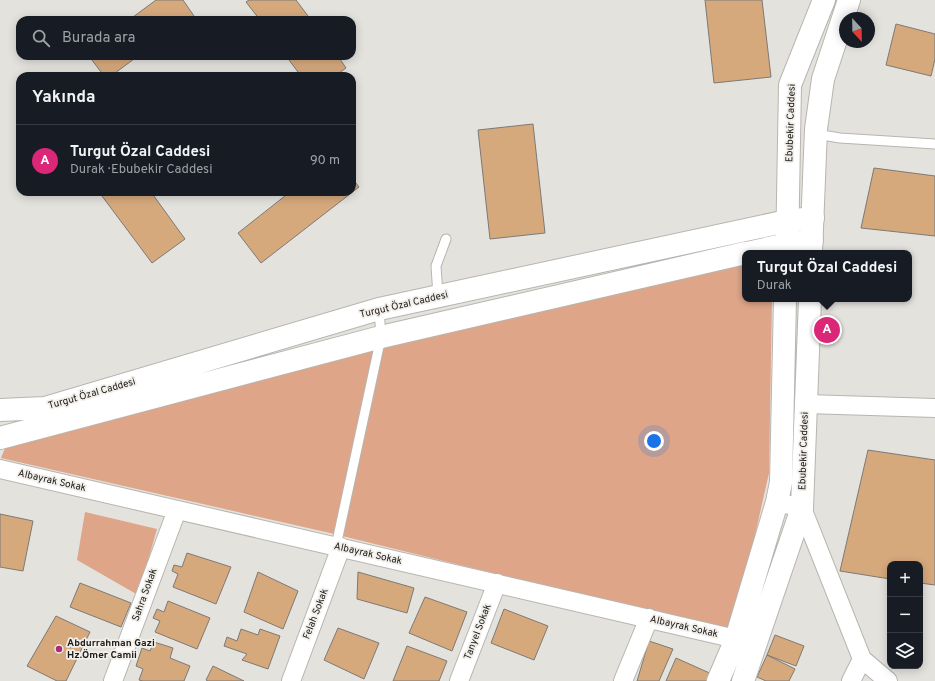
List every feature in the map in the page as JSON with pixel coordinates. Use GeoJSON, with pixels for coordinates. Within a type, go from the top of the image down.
{"type":"FeatureCollection","features":[{"type":"Feature","properties":{"kind":"street","name":"Ebubekir Caddesi"},"geometry":{"type":"LineString","coordinates":[[787,248],[790,85],[824,0]]}},
{"type":"Feature","properties":{"kind":"street"},"geometry":{"type":"LineString","coordinates":[[811,247],[816,134],[822,79],[849,0]]}},
{"type":"Feature","properties":{"kind":"street","name":"Turgut Özal Caddesi"},"geometry":{"type":"LineString","coordinates":[[0,410],[45,408],[379,309],[787,220],[813,218]]}},
{"type":"Feature","properties":{"kind":"street","name":"Turgut Özal Caddesi"},"geometry":{"type":"LineString","coordinates":[[771,250],[811,247]]}},
{"type":"Feature","properties":{"kind":"street","name":"Turgut Özal Caddesi"},"geometry":{"type":"LineString","coordinates":[[0,438],[381,337],[742,254]]}},
{"type":"Feature","properties":{"kind":"street"},"geometry":{"type":"LineString","coordinates":[[718,681],[736,639],[777,502],[781,482],[785,302]]}},
{"type":"Feature","properties":{"kind":"street","name":"Ebubekir Caddesi"},"geometry":{"type":"LineString","coordinates":[[743,681],[802,508],[810,302]]}},
{"type":"Feature","properties":{"kind":"street"},"geometry":{"type":"LineString","coordinates":[[806,404],[935,408]]}},
{"type":"Feature","properties":{"kind":"street","name":"Albayrak Sokak"},"geometry":{"type":"LineString","coordinates":[[0,469],[736,639]]}},
{"type":"Feature","properties":{"kind":"street"},"geometry":{"type":"LineString","coordinates":[[777,502],[802,508],[862,659],[888,681]]}},
{"type":"Feature","properties":{"kind":"street","name":"Sahra Sokak"},"geometry":{"type":"LineString","coordinates":[[113,681],[177,510]]}},
{"type":"Feature","properties":{"kind":"street","name":"Felah Sokak"},"geometry":{"type":"LineString","coordinates":[[291,681],[338,547]]}},
{"type":"Feature","properties":{"kind":"street","name":"Tanyel Sokak"},"geometry":{"type":"LineString","coordinates":[[458,681],[497,583]]}},
{"type":"Feature","properties":{"kind":"street"},"geometry":{"type":"LineString","coordinates":[[623,681],[649,618]]}},
{"type":"Feature","properties":{"kind":"street"},"geometry":{"type":"LineString","coordinates":[[851,681],[862,659]]}},
{"type":"Feature","properties":{"kind":"lane"},"geometry":{"type":"LineString","coordinates":[[816,134],[840,138],[935,144]]}},
{"type":"Feature","properties":{"kind":"lane"},"geometry":{"type":"LineString","coordinates":[[438,296],[436,266],[446,239]]}},
{"type":"Feature","properties":{"kind":"lane"},"geometry":{"type":"LineString","coordinates":[[338,547],[381,337],[379,309]]}},
{"type":"Feature","properties":{"kind":"shaded area"},"geometry":{"type":"Polygon","coordinates":[[[742,258],[742,302],[772,302],[769,473],[733,632],[330,533],[1,458],[8,441],[742,258]]]}},
{"type":"Feature","properties":{"kind":"shaded area"},"geometry":{"type":"Polygon","coordinates":[[[85,512],[157,529],[138,595],[77,560],[85,512]]]}},
{"type":"Feature","properties":{"kind":"building"},"geometry":{"type":"Polygon","coordinates":[[[156,0],[183,0],[194,16],[134,16],[156,0]]]}},
{"type":"Feature","properties":{"kind":"building"},"geometry":{"type":"Polygon","coordinates":[[[249,0],[296,0],[308,16],[257,16],[246,2],[249,0]]]}},
{"type":"Feature","properties":{"kind":"building"},"geometry":{"type":"Polygon","coordinates":[[[705,0],[762,0],[771,77],[714,83],[705,0]]]}},
{"type":"Feature","properties":{"kind":"building"},"geometry":{"type":"Polygon","coordinates":[[[896,24],[935,34],[935,59],[931,76],[886,65],[896,24]]]}},
{"type":"Feature","properties":{"kind":"building"},"geometry":{"type":"Polygon","coordinates":[[[92,60],[133,60],[116,72],[101,72],[92,60]]]}},
{"type":"Feature","properties":{"kind":"building"},"geometry":{"type":"Polygon","coordinates":[[[289,60],[341,60],[346,68],[340,72],[298,72],[289,60]]]}},
{"type":"Feature","properties":{"kind":"building"},"geometry":{"type":"Polygon","coordinates":[[[533,124],[545,233],[490,239],[478,130],[533,124]]]}},
{"type":"Feature","properties":{"kind":"building"},"geometry":{"type":"Polygon","coordinates":[[[874,168],[935,176],[935,236],[861,228],[874,168]]]}},
{"type":"Feature","properties":{"kind":"building"},"geometry":{"type":"Polygon","coordinates":[[[102,196],[154,196],[185,239],[152,263],[102,196]]]}},
{"type":"Feature","properties":{"kind":"building"},"geometry":{"type":"Polygon","coordinates":[[[285,196],[347,196],[261,263],[238,233],[285,196]]]}},
{"type":"Feature","properties":{"kind":"building"},"geometry":{"type":"Polygon","coordinates":[[[868,450],[935,460],[935,585],[923,583],[923,561],[887,561],[887,579],[840,571],[868,450]]]}},
{"type":"Feature","properties":{"kind":"building"},"geometry":{"type":"Polygon","coordinates":[[[0,514],[33,521],[23,571],[0,567],[0,514]]]}},
{"type":"Feature","properties":{"kind":"building"},"geometry":{"type":"Polygon","coordinates":[[[187,553],[231,567],[216,604],[173,587],[178,574],[172,571],[174,565],[182,567],[187,553]]]}},
{"type":"Feature","properties":{"kind":"building"},"geometry":{"type":"Polygon","coordinates":[[[258,572],[298,591],[283,629],[244,612],[258,572]]]}},
{"type":"Feature","properties":{"kind":"building"},"geometry":{"type":"Polygon","coordinates":[[[358,572],[414,588],[407,613],[357,599],[358,572]]]}},
{"type":"Feature","properties":{"kind":"building"},"geometry":{"type":"Polygon","coordinates":[[[80,583],[131,603],[121,627],[70,607],[80,583]]]}},
{"type":"Feature","properties":{"kind":"building"},"geometry":{"type":"Polygon","coordinates":[[[425,597],[467,612],[452,651],[409,633],[425,597]]]}},
{"type":"Feature","properties":{"kind":"building"},"geometry":{"type":"Polygon","coordinates":[[[168,601],[210,618],[197,649],[155,632],[160,621],[153,618],[157,609],[164,612],[168,601]]]}},
{"type":"Feature","properties":{"kind":"building"},"geometry":{"type":"Polygon","coordinates":[[[504,609],[548,626],[534,660],[491,643],[504,609]]]}},
{"type":"Feature","properties":{"kind":"building","name":"Abdurrahman Gazi Hz.Ömer Camii"},"geometry":{"type":"Polygon","coordinates":[[[56,616],[90,632],[66,681],[57,681],[27,666],[56,616]]]}},
{"type":"Feature","properties":{"kind":"building"},"geometry":{"type":"Polygon","coordinates":[[[338,628],[379,643],[364,679],[324,660],[338,628]]]}},
{"type":"Feature","properties":{"kind":"building"},"geometry":{"type":"Polygon","coordinates":[[[241,629],[258,635],[260,629],[280,636],[268,669],[242,660],[247,654],[224,646],[227,637],[237,641],[241,629]]]}},
{"type":"Feature","properties":{"kind":"building"},"geometry":{"type":"Polygon","coordinates":[[[775,635],[804,646],[796,666],[767,655],[775,635]]]}},
{"type":"Feature","properties":{"kind":"building"},"geometry":{"type":"Polygon","coordinates":[[[649,641],[673,649],[659,681],[637,681],[649,641]]]}},
{"type":"Feature","properties":{"kind":"building"},"geometry":{"type":"Polygon","coordinates":[[[154,642],[173,648],[170,658],[190,666],[184,681],[139,680],[143,669],[136,666],[142,648],[150,651],[154,642]]]}},
{"type":"Feature","properties":{"kind":"building"},"geometry":{"type":"Polygon","coordinates":[[[407,646],[447,661],[439,681],[393,681],[407,646]]]}},
{"type":"Feature","properties":{"kind":"building"},"geometry":{"type":"Polygon","coordinates":[[[767,655],[795,669],[789,681],[766,681],[757,677],[767,655]]]}},
{"type":"Feature","properties":{"kind":"building"},"geometry":{"type":"Polygon","coordinates":[[[676,658],[714,675],[711,681],[666,681],[676,658]]]}},
{"type":"Feature","properties":{"kind":"building"},"geometry":{"type":"Polygon","coordinates":[[[213,666],[244,681],[208,681],[206,680],[213,666]]]}},
{"type":"Feature","properties":{"kind":"place","name":"Turgut Özal Caddesi"},"geometry":{"type":"Point","coordinates":[827,330]}},
{"type":"Feature","properties":{"kind":"place","name":"Abdurrahman Gazi Hz.Ömer Camii"},"geometry":{"type":"Point","coordinates":[59,649]}}]}
